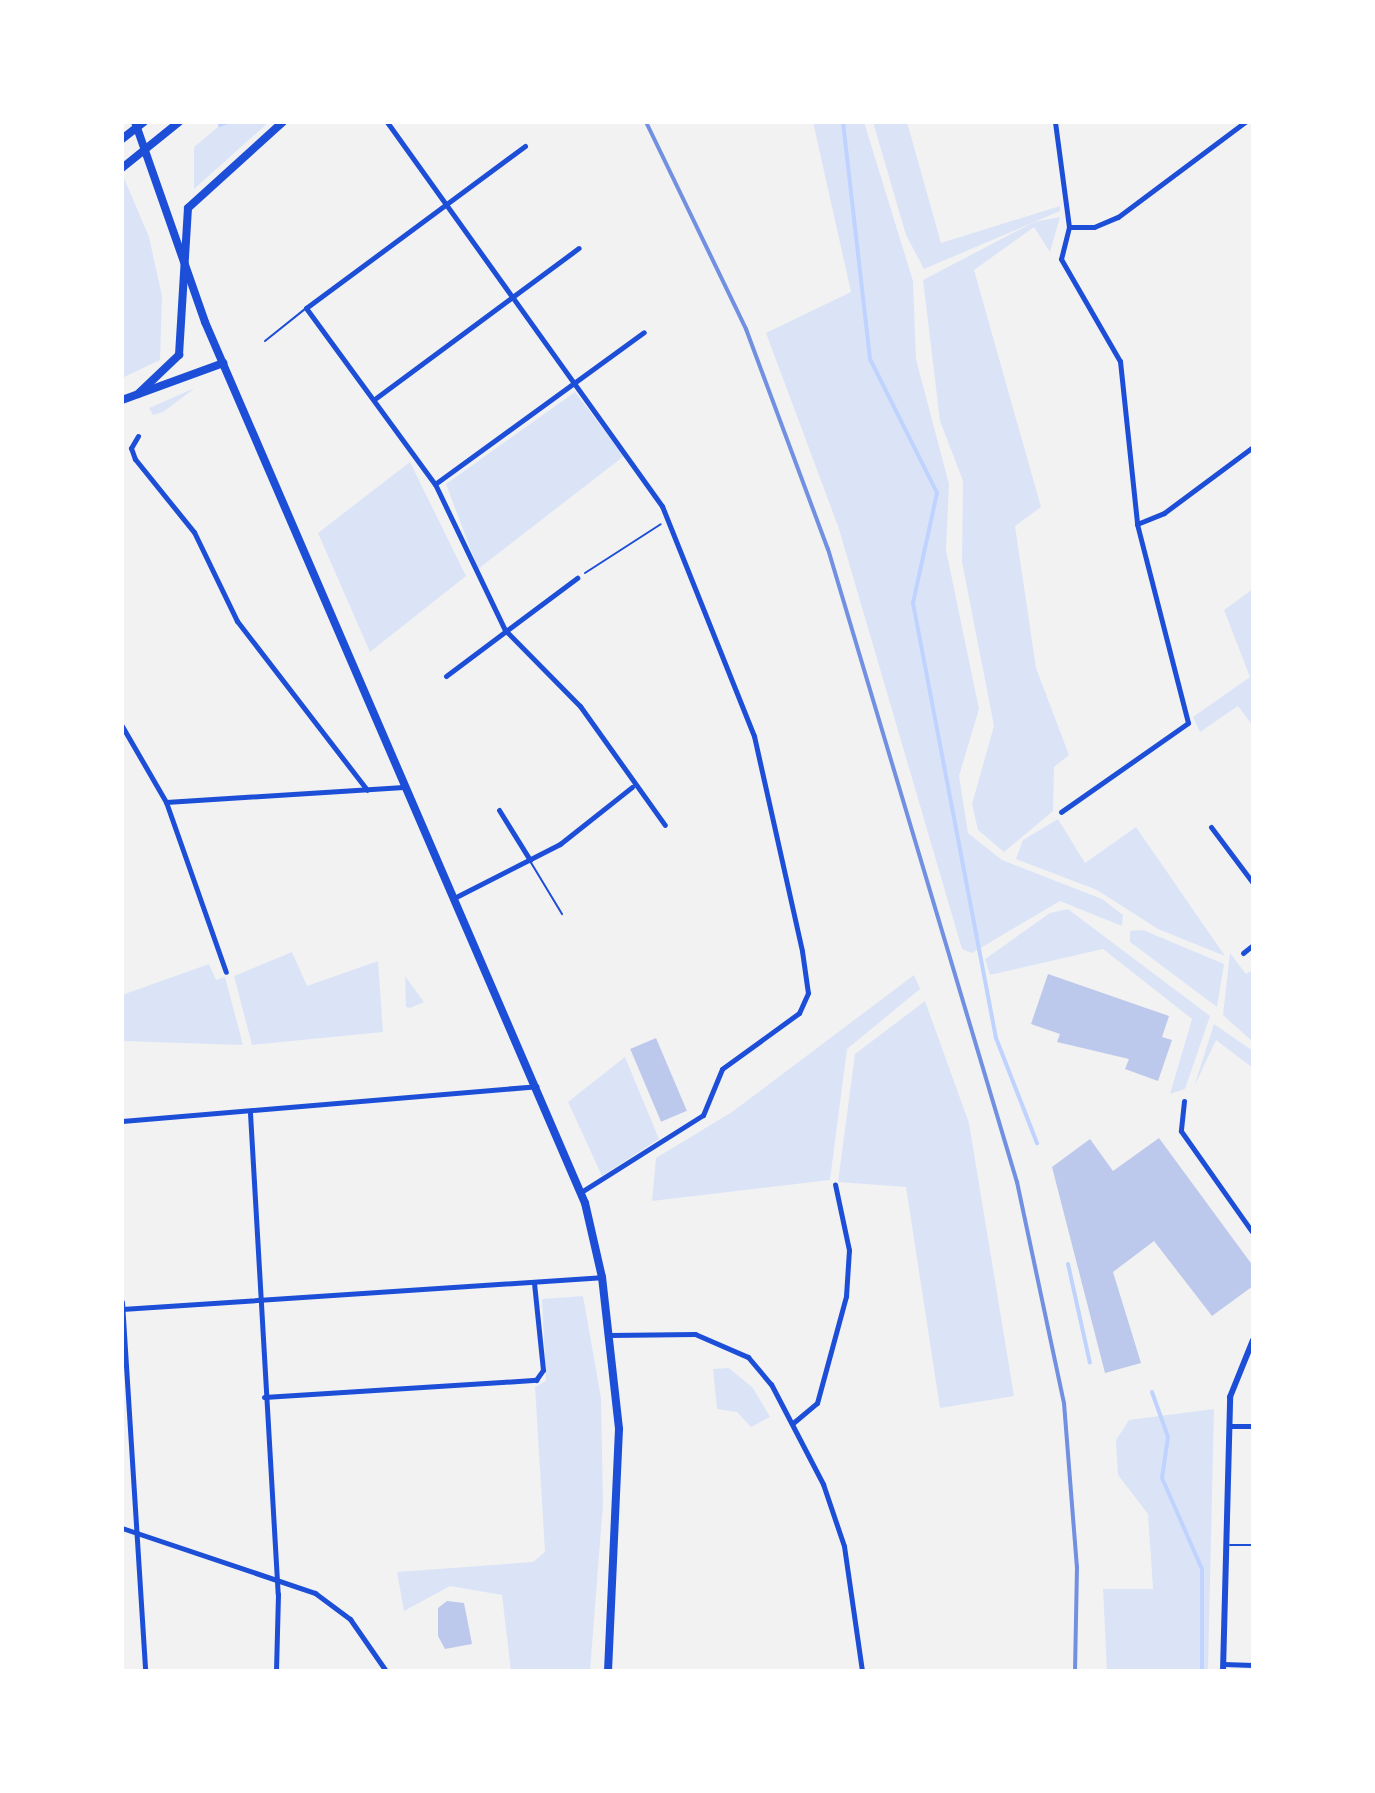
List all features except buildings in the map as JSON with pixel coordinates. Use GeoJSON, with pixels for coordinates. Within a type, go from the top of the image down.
{"type":"FeatureCollection","features":[{"type":"Feature","properties":{"kind":"main road"},"geometry":{"type":"LineString","coordinates":[[135,122],[180,259],[223,363],[405,787],[538,1086],[581,1192],[602,1277],[610,1335],[620,1516],[608,1671]]}},
{"type":"Feature","properties":{"kind":"main road"},"geometry":{"type":"LineString","coordinates":[[122,139],[144,122]]}},
{"type":"Feature","properties":{"kind":"main road"},"geometry":{"type":"LineString","coordinates":[[122,168],[179,122]]}},
{"type":"Feature","properties":{"kind":"main road"},"geometry":{"type":"LineString","coordinates":[[138,394],[179,355],[180,259],[188,208],[283,122]]}},
{"type":"Feature","properties":{"kind":"main road"},"geometry":{"type":"LineString","coordinates":[[122,400],[223,363]]}},
{"type":"Feature","properties":{"kind":"street"},"geometry":{"type":"LineString","coordinates":[[387,122],[444,204],[577,381],[669,520],[754,736],[808,993],[788,1023],[722,1069],[703,1115],[581,1192]]}},
{"type":"Feature","properties":{"kind":"street"},"geometry":{"type":"LineString","coordinates":[[1055,122],[1069,227],[1061,259],[1120,361],[1137,524],[1188,723],[1061,812]]}},
{"type":"Feature","properties":{"kind":"street"},"geometry":{"type":"LineString","coordinates":[[1069,227],[1094,227],[1118,217],[1245,122]]}},
{"type":"Feature","properties":{"kind":"street"},"geometry":{"type":"LineString","coordinates":[[525,146],[306,308],[376,398],[435,484],[505,630],[580,706],[632,787],[665,825]]}},
{"type":"Feature","properties":{"kind":"street"},"geometry":{"type":"LineString","coordinates":[[376,398],[579,248]]}},
{"type":"Feature","properties":{"kind":"street"},"geometry":{"type":"LineString","coordinates":[[435,484],[644,332]]}},
{"type":"Feature","properties":{"kind":"street"},"geometry":{"type":"LineString","coordinates":[[138,436],[131,448],[135,459],[194,532],[237,621],[367,790]]}},
{"type":"Feature","properties":{"kind":"street"},"geometry":{"type":"LineString","coordinates":[[1137,524],[1164,513],[1253,447]]}},
{"type":"Feature","properties":{"kind":"street"},"geometry":{"type":"LineString","coordinates":[[446,676],[577,578]]}},
{"type":"Feature","properties":{"kind":"street"},"geometry":{"type":"LineString","coordinates":[[122,726],[166,802],[226,972]]}},
{"type":"Feature","properties":{"kind":"street"},"geometry":{"type":"LineString","coordinates":[[166,802],[405,787]]}},
{"type":"Feature","properties":{"kind":"street"},"geometry":{"type":"LineString","coordinates":[[454,898],[530,860],[632,787]]}},
{"type":"Feature","properties":{"kind":"street"},"geometry":{"type":"LineString","coordinates":[[499,810],[530,860]]}},
{"type":"Feature","properties":{"kind":"street"},"geometry":{"type":"LineString","coordinates":[[1211,827],[1253,883]]}},
{"type":"Feature","properties":{"kind":"street"},"geometry":{"type":"LineString","coordinates":[[1243,953],[1253,945]]}},
{"type":"Feature","properties":{"kind":"street"},"geometry":{"type":"LineString","coordinates":[[122,1121],[250,1113],[538,1086]]}},
{"type":"Feature","properties":{"kind":"street"},"geometry":{"type":"LineString","coordinates":[[1184,1101],[1181,1131],[1253,1233]]}},
{"type":"Feature","properties":{"kind":"street"},"geometry":{"type":"LineString","coordinates":[[250,1113],[264,1397],[277,1579],[276,1671]]}},
{"type":"Feature","properties":{"kind":"street"},"geometry":{"type":"LineString","coordinates":[[793,1423],[817,1403],[846,1296],[849,1250],[835,1184]]}},
{"type":"Feature","properties":{"kind":"street"},"geometry":{"type":"LineString","coordinates":[[122,1309],[602,1277]]}},
{"type":"Feature","properties":{"kind":"street"},"geometry":{"type":"LineString","coordinates":[[264,1397],[536,1380],[543,1370],[534,1283]]}},
{"type":"Feature","properties":{"kind":"street"},"geometry":{"type":"LineString","coordinates":[[122,1302],[145,1671]]}},
{"type":"Feature","properties":{"kind":"street"},"geometry":{"type":"LineString","coordinates":[[610,1335],[663,1329],[722,1342],[748,1357],[793,1423],[844,1546],[862,1671]]}},
{"type":"Feature","properties":{"kind":"street"},"geometry":{"type":"LineString","coordinates":[[1253,1340],[1235,1378],[1228,1426],[1223,1668],[1253,1665]]}},
{"type":"Feature","properties":{"kind":"street"},"geometry":{"type":"LineString","coordinates":[[1228,1426],[1253,1426]]}},
{"type":"Feature","properties":{"kind":"street"},"geometry":{"type":"LineString","coordinates":[[122,1528],[277,1579],[334,1604],[386,1671]]}},
{"type":"Feature","properties":{"kind":"lane"},"geometry":{"type":"LineString","coordinates":[[265,341],[306,308]]}},
{"type":"Feature","properties":{"kind":"lane"},"geometry":{"type":"LineString","coordinates":[[530,860],[562,914]]}},
{"type":"Feature","properties":{"kind":"lane"},"geometry":{"type":"LineString","coordinates":[[1225,1545],[1253,1545]]}},
{"type":"Feature","properties":{"kind":"path"},"geometry":{"type":"LineString","coordinates":[[577,578],[669,520]]}},
{"type":"Feature","properties":{"kind":"shaded area"},"geometry":{"type":"Polygon","coordinates":[[[224,122],[269,122],[194,189],[194,147],[224,122]]]}},
{"type":"Feature","properties":{"kind":"shaded area"},"geometry":{"type":"Polygon","coordinates":[[[813,122],[864,122],[913,281],[916,359],[949,484],[946,550],[979,709],[959,776],[968,833],[1002,860],[1102,899],[1123,915],[1122,926],[1060,901],[972,953],[962,949],[839,529],[766,333],[851,292],[813,122]]]}},
{"type":"Feature","properties":{"kind":"shaded area"},"geometry":{"type":"Polygon","coordinates":[[[873,122],[907,122],[941,243],[1060,206],[1060,211],[924,269],[906,235],[873,122]]]}},
{"type":"Feature","properties":{"kind":"shaded area"},"geometry":{"type":"Polygon","coordinates":[[[124,178],[149,237],[162,296],[160,360],[122,378],[124,178]]]}},
{"type":"Feature","properties":{"kind":"shaded area"},"geometry":{"type":"Polygon","coordinates":[[[1060,217],[1050,252],[1034,227],[974,270],[1041,507],[1015,526],[1036,668],[1069,755],[1054,767],[1053,811],[1004,852],[978,830],[972,804],[994,726],[962,562],[963,481],[940,421],[923,280],[1034,222],[1060,217]]]}},
{"type":"Feature","properties":{"kind":"shaded area"},"geometry":{"type":"Polygon","coordinates":[[[195,388],[163,412],[153,415],[149,408],[195,388]]]}},
{"type":"Feature","properties":{"kind":"shaded area"},"geometry":{"type":"Polygon","coordinates":[[[575,392],[624,456],[478,569],[446,484],[575,392]]]}},
{"type":"Feature","properties":{"kind":"shaded area"},"geometry":{"type":"Polygon","coordinates":[[[410,462],[466,576],[370,652],[318,533],[410,462]]]}},
{"type":"Feature","properties":{"kind":"shaded area"},"geometry":{"type":"Polygon","coordinates":[[[1253,589],[1253,726],[1238,706],[1200,732],[1193,717],[1250,677],[1224,610],[1253,589]]]}},
{"type":"Feature","properties":{"kind":"shaded area"},"geometry":{"type":"Polygon","coordinates":[[[1058,819],[1085,863],[1136,827],[1225,956],[1158,929],[1097,890],[1016,859],[1023,840],[1058,819]]]}},
{"type":"Feature","properties":{"kind":"shaded area"},"geometry":{"type":"Polygon","coordinates":[[[1068,909],[1210,1016],[1185,1089],[1170,1094],[1192,1019],[1103,949],[990,975],[985,959],[1050,913],[1068,909]]]}},
{"type":"Feature","properties":{"kind":"shaded area"},"geometry":{"type":"Polygon","coordinates":[[[1143,930],[1224,964],[1217,1007],[1130,942],[1130,931],[1143,930]]]}},
{"type":"Feature","properties":{"kind":"shaded area"},"geometry":{"type":"Polygon","coordinates":[[[292,952],[307,986],[378,961],[383,1032],[252,1045],[234,976],[292,952]]]}},
{"type":"Feature","properties":{"kind":"shaded area"},"geometry":{"type":"Polygon","coordinates":[[[1230,953],[1246,974],[1253,970],[1253,1042],[1223,1015],[1230,953]]]}},
{"type":"Feature","properties":{"kind":"shaded area"},"geometry":{"type":"Polygon","coordinates":[[[209,964],[216,980],[225,977],[243,1045],[122,1041],[122,995],[209,964]]]}},
{"type":"Feature","properties":{"kind":"shaded area"},"geometry":{"type":"Polygon","coordinates":[[[914,975],[920,989],[847,1049],[830,1180],[652,1201],[656,1158],[732,1112],[914,975]]]}},
{"type":"Feature","properties":{"kind":"shaded area"},"geometry":{"type":"Polygon","coordinates":[[[405,976],[424,1002],[410,1008],[406,1007],[405,976]]]}},
{"type":"Feature","properties":{"kind":"shaded area"},"geometry":{"type":"Polygon","coordinates":[[[925,1001],[969,1123],[1014,1396],[940,1408],[906,1187],[838,1182],[855,1054],[925,1001]]]}},
{"type":"Feature","properties":{"kind":"shaded area"},"geometry":{"type":"Polygon","coordinates":[[[1214,1024],[1253,1051],[1253,1068],[1216,1040],[1194,1087],[1214,1024]]]}},
{"type":"Feature","properties":{"kind":"shaded area"},"geometry":{"type":"Polygon","coordinates":[[[625,1057],[659,1139],[602,1176],[568,1102],[625,1057]]]}},
{"type":"Feature","properties":{"kind":"shaded area"},"geometry":{"type":"Polygon","coordinates":[[[583,1296],[601,1398],[603,1504],[590,1671],[511,1671],[502,1595],[450,1586],[404,1611],[397,1572],[533,1562],[545,1552],[535,1387],[546,1381],[542,1299],[583,1296]]]}},
{"type":"Feature","properties":{"kind":"shaded area"},"geometry":{"type":"Polygon","coordinates":[[[729,1368],[753,1388],[770,1417],[751,1427],[737,1412],[717,1409],[713,1369],[729,1368]]]}},
{"type":"Feature","properties":{"kind":"shaded area"},"geometry":{"type":"Polygon","coordinates":[[[1214,1409],[1208,1671],[1107,1671],[1103,1589],[1153,1589],[1148,1514],[1118,1475],[1116,1440],[1129,1420],[1214,1409]]]}},
{"type":"Feature","properties":{"kind":"waterway"},"geometry":{"type":"LineString","coordinates":[[220,125],[227,122]]}},
{"type":"Feature","properties":{"kind":"waterway"},"geometry":{"type":"LineString","coordinates":[[843,122],[870,359],[937,493],[913,603],[996,1038],[1037,1143]]}},
{"type":"Feature","properties":{"kind":"waterway"},"geometry":{"type":"LineString","coordinates":[[1068,1264],[1090,1363]]}},
{"type":"Feature","properties":{"kind":"waterway"},"geometry":{"type":"LineString","coordinates":[[1152,1392],[1168,1437],[1162,1478],[1202,1569],[1202,1671]]}},
{"type":"Feature","properties":{"kind":"railway"},"geometry":{"type":"LineString","coordinates":[[646,122],[746,329],[828,549],[1017,1182],[1064,1403],[1077,1567],[1075,1671]]}}]}
